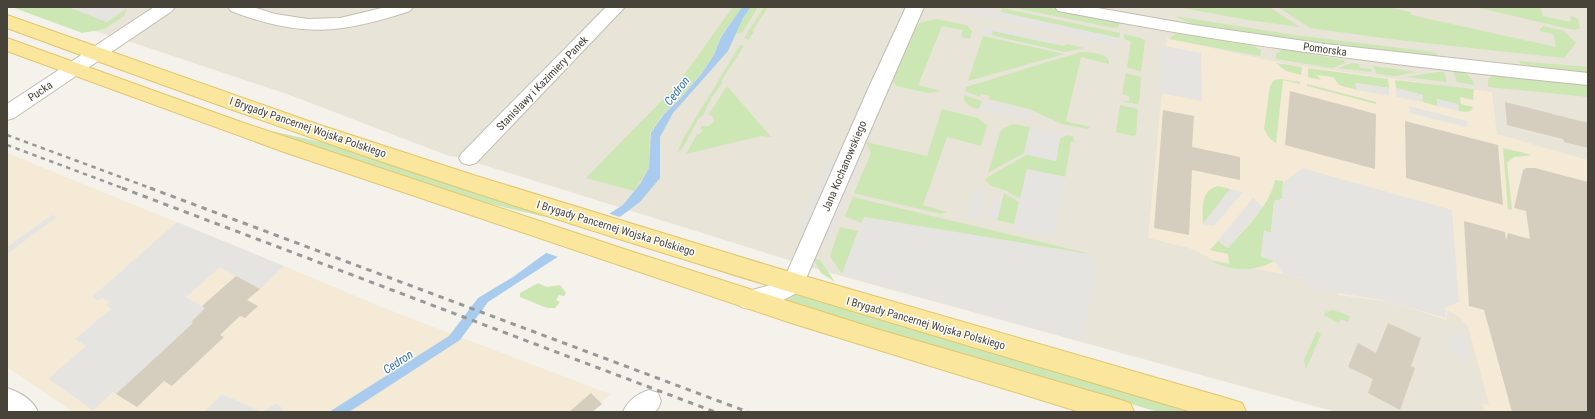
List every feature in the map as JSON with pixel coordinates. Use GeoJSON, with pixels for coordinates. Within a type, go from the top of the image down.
{"type":"FeatureCollection","features":[{"type":"Feature","properties":{"kind":"main road","name":"I Brygady Pancernej Wojska Polskiego"},"geometry":{"type":"LineString","coordinates":[[7,21],[96,54],[314,130],[586,219],[793,283],[1233,412]]}},
{"type":"Feature","properties":{"kind":"main road"},"geometry":{"type":"LineString","coordinates":[[7,44],[73,69],[366,173],[553,236],[750,300],[989,374],[1121,412]]}},
{"type":"Feature","properties":{"kind":"street","name":"Pucka"},"geometry":{"type":"LineString","coordinates":[[7,113],[166,7]]}},
{"type":"Feature","properties":{"kind":"street"},"geometry":{"type":"LineString","coordinates":[[237,7],[275,21],[314,25],[344,23],[373,17],[404,7]]}},
{"type":"Feature","properties":{"kind":"street","name":"Stanisławy i Kazimiery Panek"},"geometry":{"type":"LineString","coordinates":[[468,158],[616,7]]}},
{"type":"Feature","properties":{"kind":"street","name":"Jana Kochanowskiego"},"geometry":{"type":"LineString","coordinates":[[793,283],[878,87],[915,7]]}},
{"type":"Feature","properties":{"kind":"street","name":"Pomorska"},"geometry":{"type":"LineString","coordinates":[[1064,7],[1157,16],[1368,55],[1588,79]]}},
{"type":"Feature","properties":{"kind":"street"},"geometry":{"type":"LineString","coordinates":[[750,300],[780,292],[793,283]]}},
{"type":"Feature","properties":{"kind":"street"},"geometry":{"type":"LineString","coordinates":[[7,399],[26,412]]}},
{"type":"Feature","properties":{"kind":"shaded area"},"geometry":{"type":"Polygon","coordinates":[[[16,7],[1588,7],[1588,412],[1336,412],[827,272],[458,157],[449,156],[287,94],[134,43],[16,7]]]}},
{"type":"Feature","properties":{"kind":"shaded area"},"geometry":{"type":"Polygon","coordinates":[[[68,7],[126,7],[127,8],[107,22],[68,7]]]}},
{"type":"Feature","properties":{"kind":"shaded area"},"geometry":{"type":"Polygon","coordinates":[[[960,7],[976,7],[1119,38],[1118,46],[959,11],[960,7]]]}},
{"type":"Feature","properties":{"kind":"shaded area"},"geometry":{"type":"Polygon","coordinates":[[[987,25],[1056,40],[1058,45],[993,31],[991,35],[984,34],[987,25]]]}},
{"type":"Feature","properties":{"kind":"shaded area"},"geometry":{"type":"Polygon","coordinates":[[[1167,38],[1286,64],[1492,92],[1497,134],[1588,160],[1588,412],[1485,412],[1483,404],[1489,405],[1468,326],[1459,317],[1448,310],[1446,320],[1390,302],[1338,295],[1336,285],[1214,260],[1189,248],[1148,238],[1167,38]]]}},
{"type":"Feature","properties":{"kind":"shaded area"},"geometry":{"type":"Polygon","coordinates":[[[1164,46],[1201,53],[1202,101],[1159,93],[1164,46]]]}},
{"type":"Feature","properties":{"kind":"shaded area"},"geometry":{"type":"Polygon","coordinates":[[[1355,83],[1389,88],[1389,96],[1357,90],[1355,83]]]}},
{"type":"Feature","properties":{"kind":"shaded area"},"geometry":{"type":"Polygon","coordinates":[[[1396,88],[1423,95],[1423,102],[1396,97],[1396,88]]]}},
{"type":"Feature","properties":{"kind":"shaded area"},"geometry":{"type":"Polygon","coordinates":[[[1437,99],[1458,104],[1459,111],[1437,106],[1437,99]]]}},
{"type":"Feature","properties":{"kind":"shaded area"},"geometry":{"type":"Polygon","coordinates":[[[982,101],[1028,112],[1027,120],[979,109],[982,101]]]}},
{"type":"Feature","properties":{"kind":"shaded area"},"geometry":{"type":"Polygon","coordinates":[[[1409,106],[1467,121],[1466,127],[1410,113],[1409,106]]]}},
{"type":"Feature","properties":{"kind":"shaded area"},"geometry":{"type":"Polygon","coordinates":[[[1030,127],[1067,135],[1060,138],[1056,161],[1024,154],[1030,127]]]}},
{"type":"Feature","properties":{"kind":"shaded area"},"geometry":{"type":"Polygon","coordinates":[[[7,153],[384,308],[610,394],[592,412],[73,412],[7,367],[7,153]]]}},
{"type":"Feature","properties":{"kind":"shaded area"},"geometry":{"type":"Polygon","coordinates":[[[855,155],[863,157],[828,241],[818,238],[855,155]]]}},
{"type":"Feature","properties":{"kind":"shaded area"},"geometry":{"type":"Polygon","coordinates":[[[830,160],[837,162],[803,234],[798,230],[830,160]]]}},
{"type":"Feature","properties":{"kind":"shaded area"},"geometry":{"type":"Polygon","coordinates":[[[1302,168],[1452,210],[1459,302],[1445,308],[1446,318],[1382,300],[1307,288],[1305,278],[1283,274],[1274,261],[1261,257],[1264,231],[1271,233],[1274,201],[1282,199],[1283,183],[1302,168]]]}},
{"type":"Feature","properties":{"kind":"shaded area"},"geometry":{"type":"Polygon","coordinates":[[[1027,169],[1065,177],[1055,234],[1013,231],[1027,169]]]}},
{"type":"Feature","properties":{"kind":"shaded area"},"geometry":{"type":"Polygon","coordinates":[[[977,185],[986,194],[979,220],[967,217],[977,185]]]}},
{"type":"Feature","properties":{"kind":"shaded area"},"geometry":{"type":"Polygon","coordinates":[[[1230,189],[1243,192],[1214,226],[1203,224],[1230,189]]]}},
{"type":"Feature","properties":{"kind":"shaded area"},"geometry":{"type":"Polygon","coordinates":[[[1253,198],[1263,207],[1228,248],[1218,241],[1253,198]]]}},
{"type":"Feature","properties":{"kind":"shaded area"},"geometry":{"type":"Polygon","coordinates":[[[993,199],[1002,201],[997,220],[988,218],[993,199]]]}},
{"type":"Feature","properties":{"kind":"shaded area"},"geometry":{"type":"Polygon","coordinates":[[[52,215],[57,217],[7,254],[7,247],[52,215]]]}},
{"type":"Feature","properties":{"kind":"shaded area"},"geometry":{"type":"Polygon","coordinates":[[[864,217],[1095,255],[1084,342],[842,274],[864,217]]]}},
{"type":"Feature","properties":{"kind":"shaded area"},"geometry":{"type":"Polygon","coordinates":[[[177,222],[284,266],[260,289],[220,267],[186,297],[205,308],[191,321],[193,323],[116,394],[113,392],[93,410],[48,379],[86,346],[75,339],[111,309],[106,305],[109,302],[102,298],[98,301],[92,297],[177,222]]]}},
{"type":"Feature","properties":{"kind":"shaded area"},"geometry":{"type":"Polygon","coordinates":[[[1449,333],[1464,336],[1469,360],[1454,356],[1449,333]]]}},
{"type":"Feature","properties":{"kind":"shaded area"},"geometry":{"type":"Polygon","coordinates":[[[222,394],[262,412],[204,412],[222,394]]]}},
{"type":"Feature","properties":{"kind":"shaded area"},"geometry":{"type":"Polygon","coordinates":[[[277,403],[285,412],[262,412],[277,403]]]}},
{"type":"Feature","properties":{"kind":"green space"},"geometry":{"type":"Polygon","coordinates":[[[12,7],[68,7],[107,22],[127,8],[124,16],[104,29],[82,33],[12,7]]]}},
{"type":"Feature","properties":{"kind":"green space"},"geometry":{"type":"Polygon","coordinates":[[[733,7],[742,7],[720,37],[714,55],[680,98],[664,113],[650,133],[649,168],[634,191],[586,178],[676,86],[733,7]]]}},
{"type":"Feature","properties":{"kind":"green space"},"geometry":{"type":"Polygon","coordinates":[[[752,7],[758,7],[742,33],[736,34],[743,18],[752,7]]]}},
{"type":"Feature","properties":{"kind":"green space"},"geometry":{"type":"Polygon","coordinates":[[[764,7],[768,7],[753,30],[754,31],[749,40],[744,38],[764,7]]]}},
{"type":"Feature","properties":{"kind":"green space"},"geometry":{"type":"Polygon","coordinates":[[[1011,7],[1046,7],[1119,21],[1119,27],[1114,28],[1011,7]]]}},
{"type":"Feature","properties":{"kind":"green space"},"geometry":{"type":"Polygon","coordinates":[[[1177,7],[1269,7],[1300,27],[1249,20],[1177,7]]]}},
{"type":"Feature","properties":{"kind":"green space"},"geometry":{"type":"Polygon","coordinates":[[[1278,7],[1387,7],[1411,12],[1411,15],[1556,47],[1553,34],[1539,31],[1543,26],[1564,31],[1576,43],[1564,58],[1398,40],[1310,28],[1278,7]]]}},
{"type":"Feature","properties":{"kind":"green space"},"geometry":{"type":"Polygon","coordinates":[[[1475,7],[1541,7],[1542,16],[1571,22],[1570,15],[1578,19],[1580,28],[1574,30],[1475,7]]]}},
{"type":"Feature","properties":{"kind":"green space"},"geometry":{"type":"Polygon","coordinates":[[[1002,8],[1120,33],[1119,38],[1001,12],[1002,8]]]}},
{"type":"Feature","properties":{"kind":"green space"},"geometry":{"type":"Polygon","coordinates":[[[1175,16],[1301,36],[1434,52],[1437,54],[1439,60],[1189,23],[1175,16]]]}},
{"type":"Feature","properties":{"kind":"green space"},"geometry":{"type":"Polygon","coordinates":[[[936,19],[966,25],[972,31],[970,39],[961,37],[963,30],[942,26],[918,85],[941,91],[928,93],[897,86],[894,83],[893,78],[917,26],[919,23],[936,19]]]}},
{"type":"Feature","properties":{"kind":"green space"},"geometry":{"type":"Polygon","coordinates":[[[993,31],[1064,46],[1067,44],[1084,48],[1065,52],[991,35],[993,31]]]}},
{"type":"Feature","properties":{"kind":"green space"},"geometry":{"type":"Polygon","coordinates":[[[1178,32],[1249,43],[1261,50],[1260,56],[1169,39],[1178,32]]]}},
{"type":"Feature","properties":{"kind":"green space"},"geometry":{"type":"Polygon","coordinates":[[[1124,34],[1141,38],[1145,41],[1141,72],[1127,67],[1131,41],[1124,39],[1124,34]]]}},
{"type":"Feature","properties":{"kind":"green space"},"geometry":{"type":"Polygon","coordinates":[[[983,36],[1064,54],[968,81],[983,36]]]}},
{"type":"Feature","properties":{"kind":"green space"},"geometry":{"type":"Polygon","coordinates":[[[740,45],[744,46],[721,81],[723,82],[712,97],[703,115],[699,118],[682,149],[677,153],[683,139],[740,45]]]}},
{"type":"Feature","properties":{"kind":"green space"},"geometry":{"type":"Polygon","coordinates":[[[1283,49],[1344,60],[1345,63],[1332,68],[1276,59],[1276,54],[1283,49]]]}},
{"type":"Feature","properties":{"kind":"green space"},"geometry":{"type":"Polygon","coordinates":[[[1081,52],[1101,55],[1109,61],[1109,64],[1081,57],[1066,121],[1090,127],[1087,129],[1062,124],[1029,109],[989,99],[990,96],[981,94],[980,97],[965,91],[966,87],[1081,52]]]}},
{"type":"Feature","properties":{"kind":"green space"},"geometry":{"type":"Polygon","coordinates":[[[1519,61],[1588,67],[1588,76],[1521,64],[1519,61]]]}},
{"type":"Feature","properties":{"kind":"green space"},"geometry":{"type":"Polygon","coordinates":[[[1276,63],[1302,67],[1301,75],[1286,71],[1276,63]]]}},
{"type":"Feature","properties":{"kind":"green space"},"geometry":{"type":"Polygon","coordinates":[[[1352,63],[1359,64],[1360,68],[1371,69],[1372,72],[1338,68],[1352,63]]]}},
{"type":"Feature","properties":{"kind":"green space"},"geometry":{"type":"Polygon","coordinates":[[[1373,66],[1416,72],[1394,76],[1377,74],[1373,66]]]}},
{"type":"Feature","properties":{"kind":"green space"},"geometry":{"type":"Polygon","coordinates":[[[1308,68],[1388,79],[1389,88],[1356,83],[1357,90],[1339,85],[1333,77],[1317,75],[1321,80],[1308,77],[1308,68]]]}},
{"type":"Feature","properties":{"kind":"green space"},"geometry":{"type":"Polygon","coordinates":[[[1452,69],[1469,76],[1474,85],[1457,82],[1452,69]]]}},
{"type":"Feature","properties":{"kind":"green space"},"geometry":{"type":"Polygon","coordinates":[[[1444,72],[1446,82],[1407,77],[1444,72]]]}},
{"type":"Feature","properties":{"kind":"green space"},"geometry":{"type":"Polygon","coordinates":[[[1126,73],[1141,77],[1139,103],[1137,104],[1121,101],[1129,101],[1129,96],[1122,94],[1126,73]]]}},
{"type":"Feature","properties":{"kind":"green space"},"geometry":{"type":"Polygon","coordinates":[[[1493,75],[1588,85],[1588,97],[1488,87],[1488,80],[1493,75]]]}},
{"type":"Feature","properties":{"kind":"green space"},"geometry":{"type":"Polygon","coordinates":[[[1281,79],[1300,82],[1300,84],[1283,80],[1276,143],[1270,139],[1264,129],[1270,86],[1274,80],[1281,79]]]}},
{"type":"Feature","properties":{"kind":"green space"},"geometry":{"type":"Polygon","coordinates":[[[1395,80],[1474,89],[1473,100],[1460,97],[1461,104],[1473,107],[1468,112],[1463,112],[1459,111],[1458,104],[1437,99],[1437,106],[1423,102],[1423,95],[1396,88],[1395,80]]]}},
{"type":"Feature","properties":{"kind":"green space"},"geometry":{"type":"Polygon","coordinates":[[[1307,84],[1376,102],[1376,104],[1307,86],[1307,84]]]}},
{"type":"Feature","properties":{"kind":"green space"},"geometry":{"type":"Polygon","coordinates":[[[727,86],[771,137],[761,136],[686,154],[697,134],[700,134],[703,130],[700,129],[702,126],[709,126],[714,122],[713,117],[709,114],[727,86]]]}},
{"type":"Feature","properties":{"kind":"green space"},"geometry":{"type":"Polygon","coordinates":[[[964,95],[982,101],[979,109],[966,103],[964,95]]]}},
{"type":"Feature","properties":{"kind":"green space"},"geometry":{"type":"Polygon","coordinates":[[[1120,105],[1138,109],[1136,135],[1133,136],[1116,132],[1120,105]]]}},
{"type":"Feature","properties":{"kind":"green space"},"geometry":{"type":"Polygon","coordinates":[[[942,109],[978,118],[987,126],[981,146],[947,137],[923,205],[947,212],[940,214],[854,193],[871,153],[866,142],[927,156],[942,109]]]}},
{"type":"Feature","properties":{"kind":"green space"},"geometry":{"type":"Polygon","coordinates":[[[1013,124],[1030,127],[1024,153],[988,173],[1002,129],[1013,124]]]}},
{"type":"Feature","properties":{"kind":"green space"},"geometry":{"type":"Polygon","coordinates":[[[271,131],[348,148],[508,201],[546,217],[476,200],[407,180],[271,131]]]}},
{"type":"Feature","properties":{"kind":"green space"},"geometry":{"type":"Polygon","coordinates":[[[1067,135],[1073,137],[1075,142],[1071,142],[1065,177],[1027,169],[1020,199],[1005,190],[991,186],[985,180],[1028,154],[1056,161],[1060,138],[1067,135]]]}},
{"type":"Feature","properties":{"kind":"green space"},"geometry":{"type":"Polygon","coordinates":[[[1503,148],[1532,155],[1514,157],[1507,163],[1512,210],[1508,209],[1503,148]]]}},
{"type":"Feature","properties":{"kind":"green space"},"geometry":{"type":"Polygon","coordinates":[[[1275,180],[1283,181],[1282,199],[1274,201],[1271,233],[1264,231],[1261,256],[1274,261],[1267,265],[1243,269],[1226,267],[1211,261],[1229,264],[1228,254],[1210,250],[1218,241],[1228,248],[1262,208],[1268,199],[1275,180]]]}},
{"type":"Feature","properties":{"kind":"green space"},"geometry":{"type":"Polygon","coordinates":[[[1218,186],[1230,189],[1203,224],[1203,206],[1205,196],[1212,188],[1218,186]]]}},
{"type":"Feature","properties":{"kind":"green space"},"geometry":{"type":"Polygon","coordinates":[[[1004,193],[1019,202],[1014,224],[997,220],[1004,193]]]}},
{"type":"Feature","properties":{"kind":"green space"},"geometry":{"type":"Polygon","coordinates":[[[853,197],[1095,255],[864,217],[861,223],[845,216],[853,197]]]}},
{"type":"Feature","properties":{"kind":"green space"},"geometry":{"type":"Polygon","coordinates":[[[840,227],[858,231],[842,274],[830,256],[840,227]]]}},
{"type":"Feature","properties":{"kind":"green space"},"geometry":{"type":"Polygon","coordinates":[[[813,258],[820,260],[835,282],[821,273],[813,258]]]}},
{"type":"Feature","properties":{"kind":"green space"},"geometry":{"type":"Polygon","coordinates":[[[538,283],[547,287],[560,285],[566,293],[564,296],[559,295],[556,300],[560,302],[555,308],[547,308],[520,297],[520,293],[538,283]]]}},
{"type":"Feature","properties":{"kind":"green space"},"geometry":{"type":"Polygon","coordinates":[[[795,292],[1206,412],[1158,412],[783,301],[783,298],[795,292]]]}},
{"type":"Feature","properties":{"kind":"green space"},"geometry":{"type":"Polygon","coordinates":[[[1333,310],[1350,316],[1348,322],[1341,319],[1339,323],[1324,315],[1325,312],[1333,310]]]}},
{"type":"Feature","properties":{"kind":"green space"},"geometry":{"type":"Polygon","coordinates":[[[1317,331],[1321,334],[1306,369],[1304,360],[1317,331]]]}},
{"type":"Feature","properties":{"kind":"water"},"geometry":{"type":"Polygon","coordinates":[[[742,7],[751,7],[743,18],[728,51],[673,113],[660,137],[660,178],[640,202],[621,216],[488,302],[460,340],[349,412],[329,412],[449,336],[478,298],[513,277],[546,253],[623,205],[640,184],[649,168],[651,133],[664,114],[680,99],[702,73],[714,55],[721,37],[742,7]]]}},
{"type":"Feature","properties":{"kind":"pier"},"geometry":{"type":"Polygon","coordinates":[[[608,213],[622,218],[561,258],[544,252],[608,213]]]}},
{"type":"Feature","properties":{"kind":"building"},"geometry":{"type":"Polygon","coordinates":[[[1290,91],[1376,114],[1375,169],[1285,145],[1290,91]]]}},
{"type":"Feature","properties":{"kind":"building"},"geometry":{"type":"Polygon","coordinates":[[[1505,102],[1588,123],[1588,148],[1564,142],[1563,139],[1507,125],[1505,102]]]}},
{"type":"Feature","properties":{"kind":"building"},"geometry":{"type":"Polygon","coordinates":[[[1163,110],[1194,116],[1192,147],[1240,157],[1240,180],[1192,170],[1189,235],[1154,228],[1163,110]]]}},
{"type":"Feature","properties":{"kind":"building"},"geometry":{"type":"Polygon","coordinates":[[[1405,121],[1498,145],[1503,205],[1406,178],[1405,121]]]}},
{"type":"Feature","properties":{"kind":"building"},"geometry":{"type":"Polygon","coordinates":[[[1526,168],[1535,168],[1588,182],[1588,412],[1512,412],[1484,310],[1469,306],[1464,221],[1505,232],[1506,240],[1508,233],[1530,239],[1526,211],[1514,208],[1523,170],[1526,168]]]}},
{"type":"Feature","properties":{"kind":"building"},"geometry":{"type":"Polygon","coordinates":[[[236,276],[260,289],[247,300],[258,306],[245,318],[240,316],[220,335],[224,337],[172,386],[164,381],[137,407],[116,394],[193,323],[191,322],[205,308],[202,306],[236,276]]]}},
{"type":"Feature","properties":{"kind":"building"},"geometry":{"type":"Polygon","coordinates":[[[1388,323],[1421,338],[1411,366],[1415,368],[1400,410],[1368,393],[1373,379],[1348,367],[1358,343],[1376,353],[1388,323]]]}},
{"type":"Feature","properties":{"kind":"building"},"geometry":{"type":"Polygon","coordinates":[[[591,393],[602,404],[592,412],[569,412],[591,393]]]}},
{"type":"Feature","properties":{"kind":"railway"},"geometry":{"type":"LineString","coordinates":[[7,135],[153,189]]}},
{"type":"Feature","properties":{"kind":"railway"},"geometry":{"type":"LineString","coordinates":[[7,145],[125,189]]}},
{"type":"Feature","properties":{"kind":"railway"},"geometry":{"type":"LineString","coordinates":[[122,188],[715,412]]}},
{"type":"Feature","properties":{"kind":"railway"},"geometry":{"type":"LineString","coordinates":[[150,188],[748,412]]}},
{"type":"Feature","properties":{"kind":"water label","name":"Cedron"},"geometry":{"type":"Point","coordinates":[677,91]}},
{"type":"Feature","properties":{"kind":"water label","name":"Cedron"},"geometry":{"type":"Point","coordinates":[398,362]}}]}
